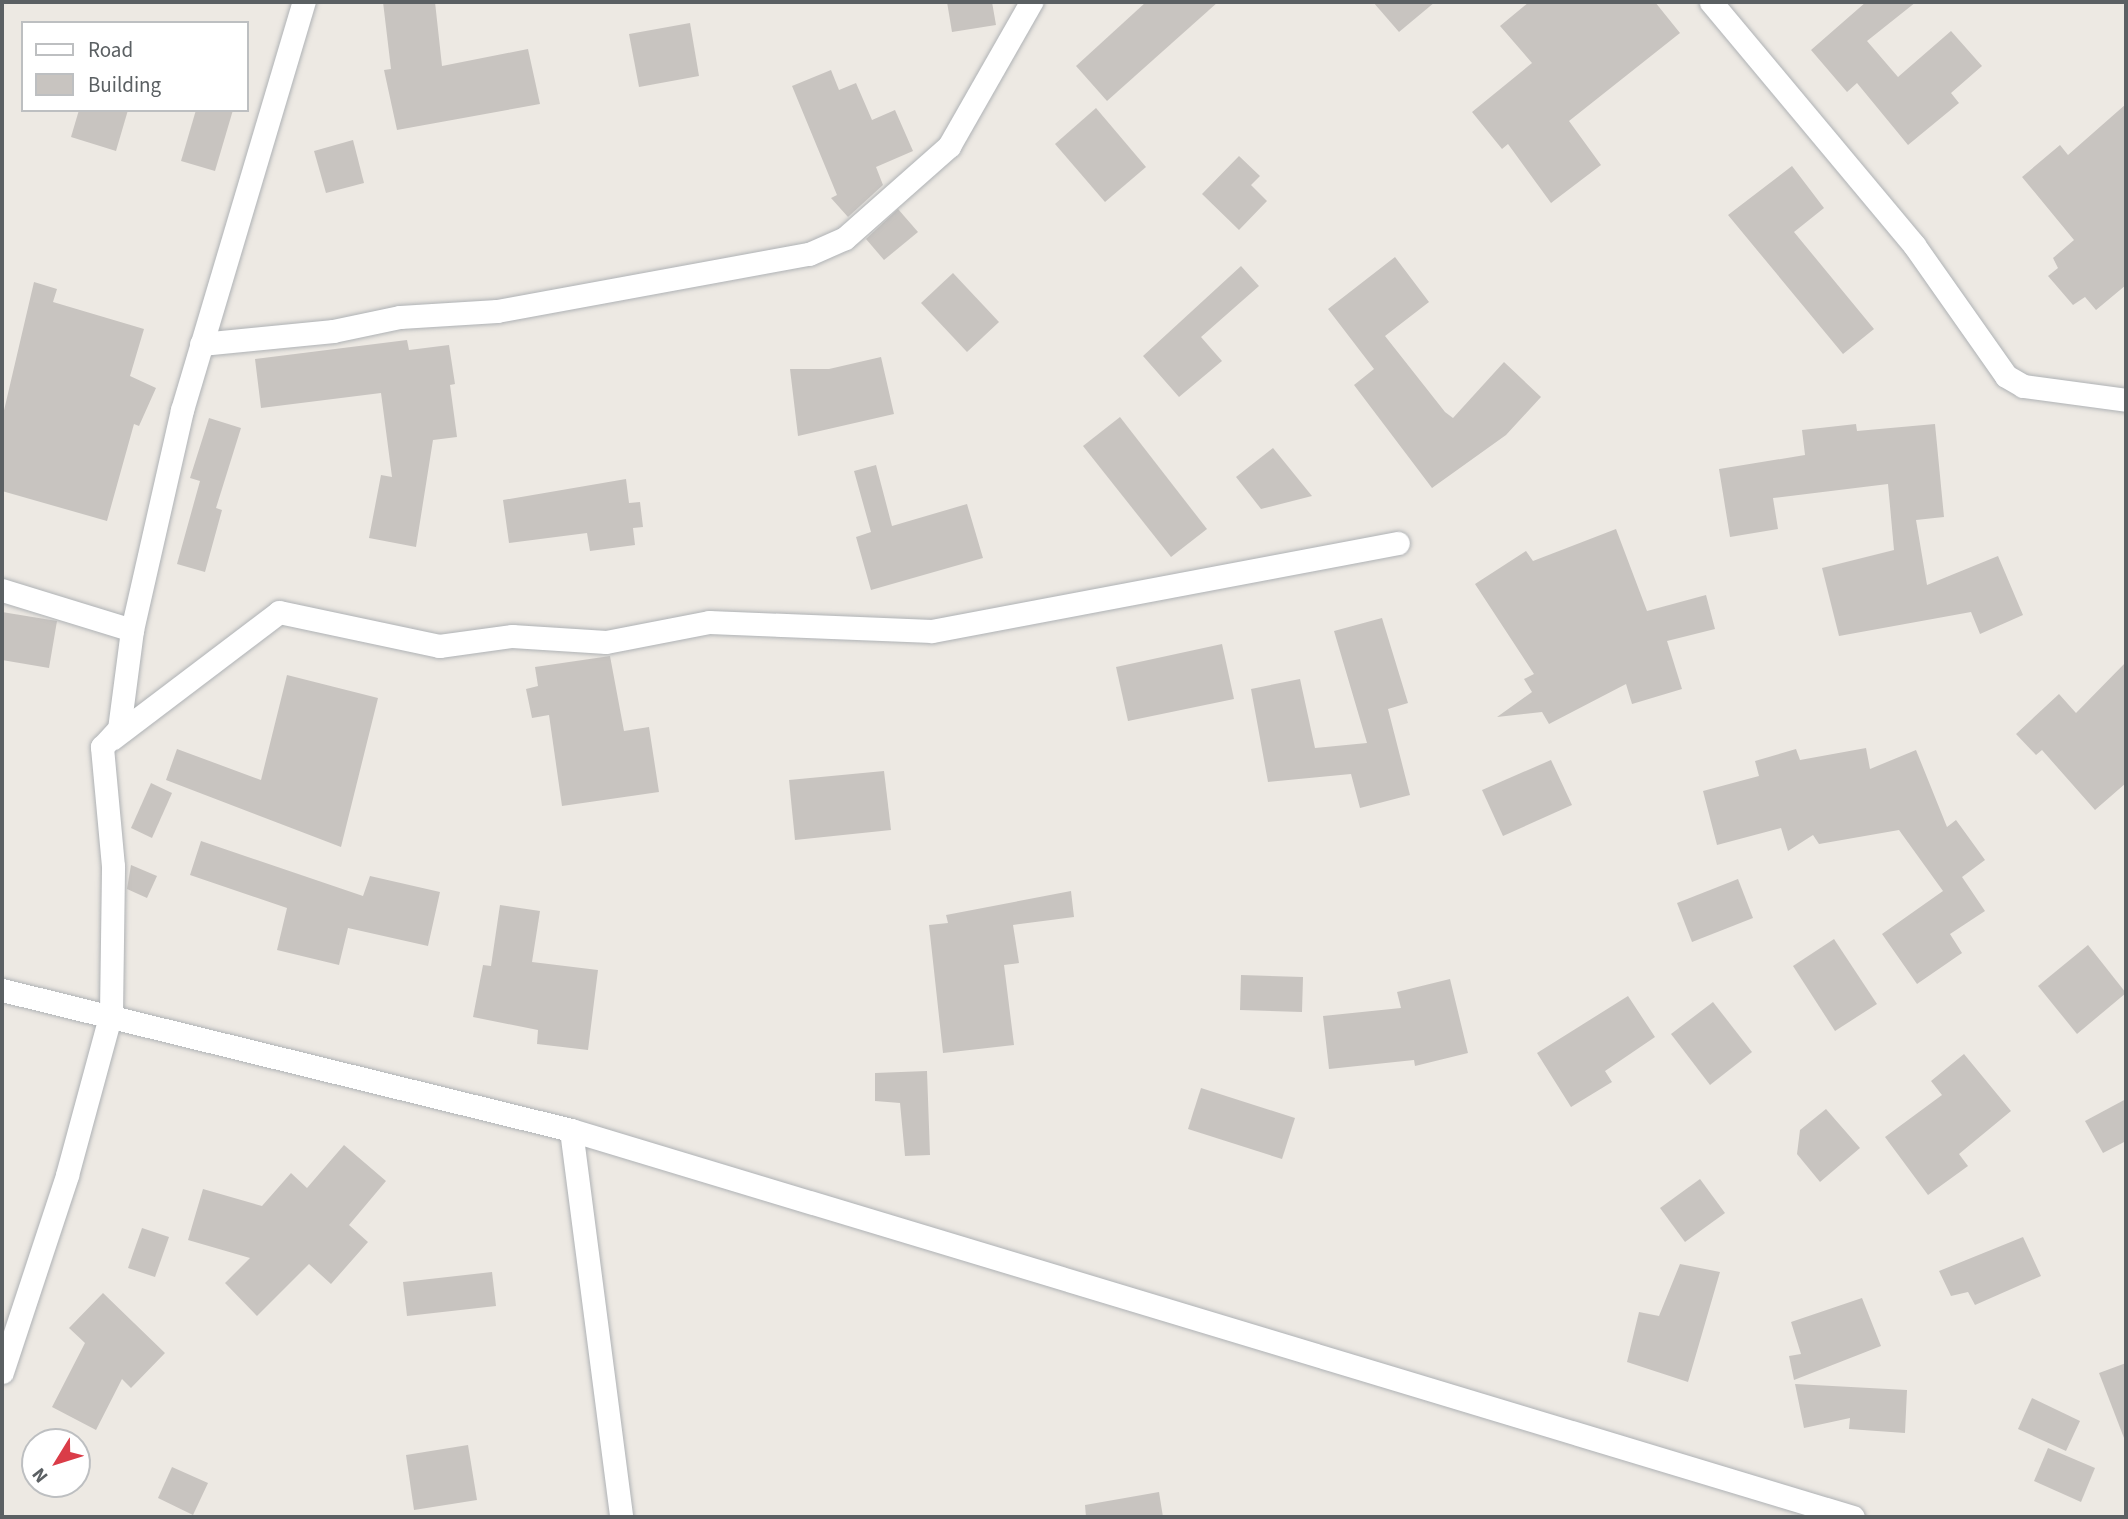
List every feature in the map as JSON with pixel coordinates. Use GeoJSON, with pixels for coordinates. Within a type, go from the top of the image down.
{"type":"FeatureCollection","features":[{"type":"Feature","properties":{"kind":"street"},"geometry":{"type":"LineString","coordinates":[[2,1372],[67,1175],[111,1013],[113,866],[102,747],[119,729],[132,630],[201,344],[304,2]]}},
{"type":"Feature","properties":{"kind":"street"},"geometry":{"type":"LineString","coordinates":[[201,344],[333,331],[407,316],[497,312],[809,254],[845,238],[949,146],[1031,2]]}},
{"type":"Feature","properties":{"kind":"street"},"geometry":{"type":"LineString","coordinates":[[1711,2],[1914,245],[2006,376],[2023,386],[2126,400]]}},
{"type":"Feature","properties":{"kind":"street"},"geometry":{"type":"LineString","coordinates":[[102,747],[279,612],[439,646],[512,636],[606,642],[709,622],[932,631],[1398,543]]}},
{"type":"Feature","properties":{"kind":"street"},"geometry":{"type":"LineString","coordinates":[[2,590],[132,630]]}},
{"type":"Feature","properties":{"kind":"street"},"geometry":{"type":"LineString","coordinates":[[2,990],[111,1013],[572,1130],[1853,1517]]}},
{"type":"Feature","properties":{"kind":"street"},"geometry":{"type":"LineString","coordinates":[[572,1130],[621,1517]]}},
{"type":"Feature","properties":{"kind":"building"},"geometry":{"type":"Polygon","coordinates":[[[383,2],[435,2],[442,66],[528,49],[540,104],[397,130],[384,70],[391,69],[383,2]]]}},
{"type":"Feature","properties":{"kind":"building"},"geometry":{"type":"Polygon","coordinates":[[[947,2],[992,2],[996,25],[952,32],[947,2]]]}},
{"type":"Feature","properties":{"kind":"building"},"geometry":{"type":"Polygon","coordinates":[[[1146,2],[1218,2],[1107,101],[1076,66],[1146,2]]]}},
{"type":"Feature","properties":{"kind":"building"},"geometry":{"type":"Polygon","coordinates":[[[1373,2],[1435,2],[1399,32],[1373,2]]]}},
{"type":"Feature","properties":{"kind":"building"},"geometry":{"type":"Polygon","coordinates":[[[1529,2],[1655,2],[1680,33],[1569,121],[1601,165],[1551,203],[1508,144],[1502,149],[1472,112],[1532,63],[1500,26],[1529,2]]]}},
{"type":"Feature","properties":{"kind":"building"},"geometry":{"type":"Polygon","coordinates":[[[1866,2],[1916,2],[1867,41],[1898,77],[1951,31],[1982,66],[1951,93],[1959,103],[1908,145],[1857,83],[1847,92],[1811,50],[1866,2]]]}},
{"type":"Feature","properties":{"kind":"building"},"geometry":{"type":"Polygon","coordinates":[[[690,23],[699,76],[639,87],[629,34],[690,23]]]}},
{"type":"Feature","properties":{"kind":"building"},"geometry":{"type":"Polygon","coordinates":[[[831,70],[839,90],[856,83],[872,120],[895,110],[913,151],[876,167],[883,185],[848,217],[831,198],[837,195],[792,86],[831,70]]]}},
{"type":"Feature","properties":{"kind":"building"},"geometry":{"type":"Polygon","coordinates":[[[2126,104],[2126,285],[2096,310],[2085,297],[2073,305],[2048,276],[2058,268],[2053,258],[2074,240],[2022,177],[2060,145],[2068,155],[2126,104]]]}},
{"type":"Feature","properties":{"kind":"building"},"geometry":{"type":"Polygon","coordinates":[[[1096,108],[1146,167],[1105,202],[1055,144],[1096,108]]]}},
{"type":"Feature","properties":{"kind":"building"},"geometry":{"type":"Polygon","coordinates":[[[78,112],[127,112],[116,151],[71,137],[78,112]]]}},
{"type":"Feature","properties":{"kind":"building"},"geometry":{"type":"Polygon","coordinates":[[[195,112],[232,112],[215,171],[181,161],[195,112]]]}},
{"type":"Feature","properties":{"kind":"building"},"geometry":{"type":"Polygon","coordinates":[[[353,140],[364,183],[326,193],[314,151],[353,140]]]}},
{"type":"Feature","properties":{"kind":"building"},"geometry":{"type":"Polygon","coordinates":[[[1239,156],[1260,176],[1251,185],[1267,201],[1239,230],[1202,194],[1239,156]]]}},
{"type":"Feature","properties":{"kind":"building"},"geometry":{"type":"Polygon","coordinates":[[[1792,166],[1824,208],[1794,232],[1874,329],[1843,354],[1728,215],[1792,166]]]}},
{"type":"Feature","properties":{"kind":"building"},"geometry":{"type":"Polygon","coordinates":[[[898,209],[918,232],[884,260],[866,239],[898,209]]]}},
{"type":"Feature","properties":{"kind":"building"},"geometry":{"type":"Polygon","coordinates":[[[1395,257],[1429,302],[1385,336],[1445,412],[1453,418],[1504,362],[1541,397],[1506,435],[1432,488],[1354,385],[1374,369],[1328,309],[1395,257]]]}},
{"type":"Feature","properties":{"kind":"building"},"geometry":{"type":"Polygon","coordinates":[[[1241,266],[1259,286],[1201,337],[1222,361],[1179,397],[1143,356],[1241,266]]]}},
{"type":"Feature","properties":{"kind":"building"},"geometry":{"type":"Polygon","coordinates":[[[953,273],[999,322],[967,352],[921,303],[953,273]]]}},
{"type":"Feature","properties":{"kind":"building"},"geometry":{"type":"Polygon","coordinates":[[[34,282],[57,289],[53,302],[144,329],[130,376],[156,388],[139,426],[134,424],[107,521],[2,491],[2,419],[34,282]]]}},
{"type":"Feature","properties":{"kind":"building"},"geometry":{"type":"Polygon","coordinates":[[[407,340],[409,350],[449,345],[455,384],[450,385],[457,437],[433,440],[416,547],[369,538],[381,475],[392,477],[381,393],[261,408],[255,359],[407,340]]]}},
{"type":"Feature","properties":{"kind":"building"},"geometry":{"type":"Polygon","coordinates":[[[881,357],[894,414],[798,436],[790,369],[829,369],[881,357]]]}},
{"type":"Feature","properties":{"kind":"building"},"geometry":{"type":"Polygon","coordinates":[[[1120,417],[1207,529],[1171,557],[1083,446],[1120,417]]]}},
{"type":"Feature","properties":{"kind":"building"},"geometry":{"type":"Polygon","coordinates":[[[209,418],[241,428],[216,508],[222,510],[205,572],[177,564],[200,481],[190,478],[209,418]]]}},
{"type":"Feature","properties":{"kind":"building"},"geometry":{"type":"Polygon","coordinates":[[[1856,424],[1857,431],[1935,424],[1944,517],[1916,520],[1927,585],[1998,556],[2023,615],[1980,634],[1971,612],[1839,636],[1822,568],[1894,550],[1888,484],[1773,498],[1778,529],[1730,537],[1719,469],[1805,455],[1802,430],[1856,424]]]}},
{"type":"Feature","properties":{"kind":"building"},"geometry":{"type":"Polygon","coordinates":[[[1273,448],[1312,496],[1261,509],[1236,477],[1273,448]]]}},
{"type":"Feature","properties":{"kind":"building"},"geometry":{"type":"Polygon","coordinates":[[[876,465],[892,526],[967,504],[983,558],[871,590],[856,537],[871,532],[854,471],[876,465]]]}},
{"type":"Feature","properties":{"kind":"building"},"geometry":{"type":"Polygon","coordinates":[[[626,479],[629,503],[640,502],[643,527],[633,528],[635,545],[590,551],[587,533],[509,543],[503,500],[626,479]]]}},
{"type":"Feature","properties":{"kind":"building"},"geometry":{"type":"Polygon","coordinates":[[[1616,529],[1647,611],[1706,595],[1715,629],[1667,641],[1682,689],[1632,704],[1626,684],[1549,724],[1542,712],[1497,717],[1532,692],[1524,679],[1534,674],[1475,584],[1526,551],[1533,561],[1616,529]]]}},
{"type":"Feature","properties":{"kind":"building"},"geometry":{"type":"Polygon","coordinates":[[[2,612],[57,621],[49,668],[2,660],[2,612]]]}},
{"type":"Feature","properties":{"kind":"building"},"geometry":{"type":"Polygon","coordinates":[[[1382,618],[1408,703],[1388,709],[1410,795],[1360,808],[1351,774],[1268,782],[1251,689],[1300,679],[1315,748],[1367,743],[1334,631],[1382,618]]]}},
{"type":"Feature","properties":{"kind":"building"},"geometry":{"type":"Polygon","coordinates":[[[1222,644],[1234,699],[1128,721],[1116,667],[1222,644]]]}},
{"type":"Feature","properties":{"kind":"building"},"geometry":{"type":"Polygon","coordinates":[[[610,656],[624,731],[649,727],[659,792],[562,806],[549,715],[532,718],[526,689],[538,686],[535,667],[610,656]]]}},
{"type":"Feature","properties":{"kind":"building"},"geometry":{"type":"Polygon","coordinates":[[[2126,662],[2126,783],[2095,810],[2042,750],[2036,755],[2016,734],[2059,694],[2076,713],[2126,662]]]}},
{"type":"Feature","properties":{"kind":"building"},"geometry":{"type":"Polygon","coordinates":[[[287,675],[378,698],[341,847],[166,780],[177,749],[261,780],[287,675]]]}},
{"type":"Feature","properties":{"kind":"building"},"geometry":{"type":"Polygon","coordinates":[[[1866,748],[1870,769],[1916,750],[1947,827],[1956,820],[1985,860],[1962,877],[1985,911],[1950,934],[1962,953],[1917,984],[1882,934],[1943,891],[1899,830],[1819,844],[1813,835],[1788,851],[1781,828],[1717,845],[1703,791],[1759,776],[1755,761],[1796,749],[1800,760],[1866,748]]]}},
{"type":"Feature","properties":{"kind":"building"},"geometry":{"type":"Polygon","coordinates":[[[1551,760],[1572,805],[1503,836],[1482,790],[1551,760]]]}},
{"type":"Feature","properties":{"kind":"building"},"geometry":{"type":"Polygon","coordinates":[[[884,771],[891,830],[795,840],[789,780],[884,771]]]}},
{"type":"Feature","properties":{"kind":"building"},"geometry":{"type":"Polygon","coordinates":[[[151,783],[172,793],[152,838],[131,828],[151,783]]]}},
{"type":"Feature","properties":{"kind":"building"},"geometry":{"type":"Polygon","coordinates":[[[201,841],[363,896],[370,876],[440,892],[428,946],[348,928],[339,965],[277,950],[287,908],[190,875],[201,841]]]}},
{"type":"Feature","properties":{"kind":"building"},"geometry":{"type":"Polygon","coordinates":[[[131,865],[157,876],[147,898],[127,889],[131,865]]]}},
{"type":"Feature","properties":{"kind":"building"},"geometry":{"type":"Polygon","coordinates":[[[1738,879],[1753,918],[1692,942],[1677,903],[1738,879]]]}},
{"type":"Feature","properties":{"kind":"building"},"geometry":{"type":"Polygon","coordinates":[[[1071,891],[1074,917],[1013,925],[1019,963],[1004,965],[1014,1045],[943,1053],[929,925],[948,923],[946,915],[1071,891]]]}},
{"type":"Feature","properties":{"kind":"building"},"geometry":{"type":"Polygon","coordinates":[[[500,905],[540,911],[532,962],[598,970],[588,1050],[537,1044],[538,1030],[473,1017],[483,965],[491,966],[500,905]]]}},
{"type":"Feature","properties":{"kind":"building"},"geometry":{"type":"Polygon","coordinates":[[[1834,939],[1877,1004],[1835,1031],[1793,966],[1834,939]]]}},
{"type":"Feature","properties":{"kind":"building"},"geometry":{"type":"Polygon","coordinates":[[[2088,945],[2126,993],[2077,1034],[2038,986],[2088,945]]]}},
{"type":"Feature","properties":{"kind":"building"},"geometry":{"type":"Polygon","coordinates":[[[1241,975],[1303,977],[1302,1012],[1240,1010],[1241,975]]]}},
{"type":"Feature","properties":{"kind":"building"},"geometry":{"type":"Polygon","coordinates":[[[1450,979],[1468,1053],[1415,1066],[1414,1060],[1329,1069],[1323,1016],[1401,1008],[1397,992],[1450,979]]]}},
{"type":"Feature","properties":{"kind":"building"},"geometry":{"type":"Polygon","coordinates":[[[1628,996],[1655,1037],[1605,1071],[1612,1082],[1571,1107],[1537,1053],[1628,996]]]}},
{"type":"Feature","properties":{"kind":"building"},"geometry":{"type":"Polygon","coordinates":[[[1713,1002],[1752,1052],[1710,1085],[1671,1034],[1713,1002]]]}},
{"type":"Feature","properties":{"kind":"building"},"geometry":{"type":"Polygon","coordinates":[[[1964,1054],[2011,1111],[1959,1154],[1968,1166],[1928,1195],[1885,1137],[1942,1095],[1931,1081],[1964,1054]]]}},
{"type":"Feature","properties":{"kind":"building"},"geometry":{"type":"Polygon","coordinates":[[[927,1071],[930,1155],[905,1156],[900,1103],[875,1101],[875,1073],[927,1071]]]}},
{"type":"Feature","properties":{"kind":"building"},"geometry":{"type":"Polygon","coordinates":[[[1201,1088],[1295,1118],[1282,1159],[1188,1129],[1201,1088]]]}},
{"type":"Feature","properties":{"kind":"building"},"geometry":{"type":"Polygon","coordinates":[[[2126,1099],[2126,1141],[2103,1153],[2085,1121],[2126,1099]]]}},
{"type":"Feature","properties":{"kind":"building"},"geometry":{"type":"Polygon","coordinates":[[[1826,1109],[1860,1148],[1820,1182],[1797,1154],[1800,1130],[1826,1109]]]}},
{"type":"Feature","properties":{"kind":"building"},"geometry":{"type":"Polygon","coordinates":[[[344,1145],[386,1181],[349,1225],[368,1242],[331,1284],[309,1264],[257,1316],[225,1283],[250,1258],[188,1240],[203,1189],[262,1206],[291,1173],[307,1188],[344,1145]]]}},
{"type":"Feature","properties":{"kind":"building"},"geometry":{"type":"Polygon","coordinates":[[[1700,1179],[1725,1213],[1685,1242],[1660,1208],[1700,1179]]]}},
{"type":"Feature","properties":{"kind":"building"},"geometry":{"type":"Polygon","coordinates":[[[142,1228],[169,1237],[155,1277],[128,1268],[142,1228]]]}},
{"type":"Feature","properties":{"kind":"building"},"geometry":{"type":"Polygon","coordinates":[[[2023,1237],[2041,1276],[1975,1305],[1968,1292],[1951,1296],[1939,1271],[2023,1237]]]}},
{"type":"Feature","properties":{"kind":"building"},"geometry":{"type":"Polygon","coordinates":[[[1680,1264],[1720,1272],[1688,1382],[1627,1362],[1639,1312],[1659,1316],[1680,1264]]]}},
{"type":"Feature","properties":{"kind":"building"},"geometry":{"type":"Polygon","coordinates":[[[492,1272],[496,1306],[407,1316],[403,1282],[492,1272]]]}},
{"type":"Feature","properties":{"kind":"building"},"geometry":{"type":"Polygon","coordinates":[[[103,1293],[165,1353],[131,1388],[122,1379],[96,1430],[52,1407],[85,1343],[69,1328],[103,1293]]]}},
{"type":"Feature","properties":{"kind":"building"},"geometry":{"type":"Polygon","coordinates":[[[1862,1298],[1881,1346],[1794,1380],[1789,1356],[1801,1354],[1791,1322],[1862,1298]]]}},
{"type":"Feature","properties":{"kind":"building"},"geometry":{"type":"Polygon","coordinates":[[[2126,1363],[2126,1437],[2124,1438],[2099,1373],[2126,1363]]]}},
{"type":"Feature","properties":{"kind":"building"},"geometry":{"type":"Polygon","coordinates":[[[1795,1384],[1907,1390],[1905,1433],[1849,1429],[1850,1418],[1804,1428],[1795,1384]]]}},
{"type":"Feature","properties":{"kind":"building"},"geometry":{"type":"Polygon","coordinates":[[[2032,1398],[2080,1421],[2066,1451],[2018,1429],[2032,1398]]]}},
{"type":"Feature","properties":{"kind":"building"},"geometry":{"type":"Polygon","coordinates":[[[468,1445],[477,1500],[414,1510],[406,1455],[468,1445]]]}},
{"type":"Feature","properties":{"kind":"building"},"geometry":{"type":"Polygon","coordinates":[[[2048,1448],[2095,1468],[2081,1502],[2034,1481],[2048,1448]]]}},
{"type":"Feature","properties":{"kind":"building"},"geometry":{"type":"Polygon","coordinates":[[[172,1467],[208,1483],[193,1515],[158,1498],[172,1467]]]}},
{"type":"Feature","properties":{"kind":"building"},"geometry":{"type":"Polygon","coordinates":[[[1159,1492],[1163,1517],[1086,1517],[1085,1505],[1159,1492]]]}}]}
